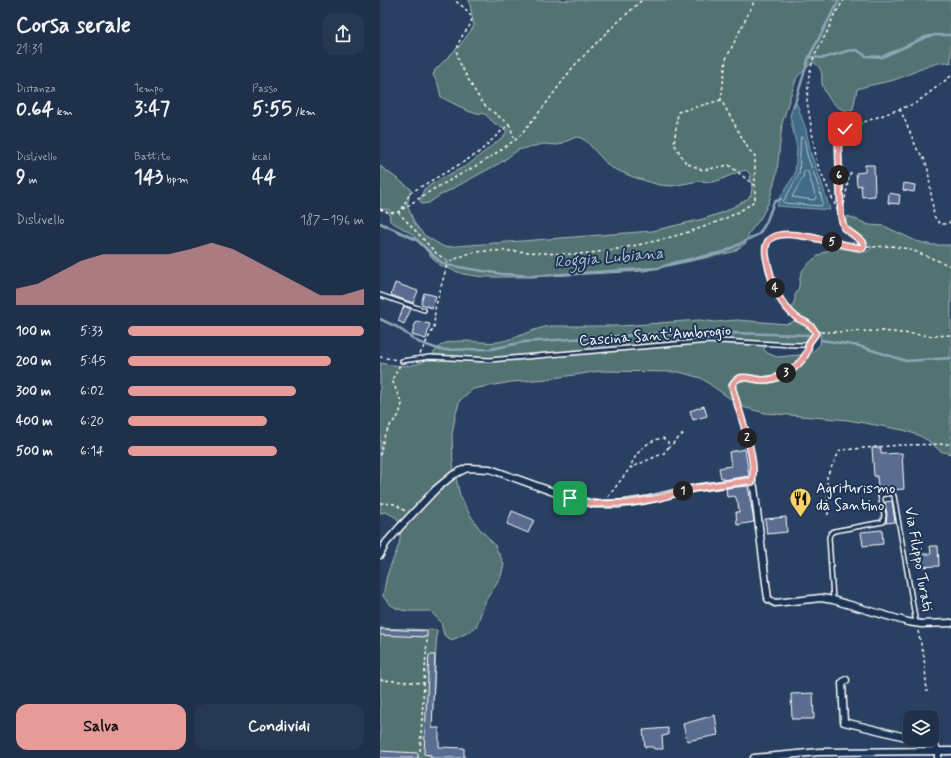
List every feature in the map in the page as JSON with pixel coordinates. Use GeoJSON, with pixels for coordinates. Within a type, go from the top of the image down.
{"type":"FeatureCollection","features":[{"type":"Feature","properties":{"kind":"street"},"geometry":{"type":"LineString","coordinates":[[380,555],[386,543],[436,489],[453,475],[467,468],[474,467],[490,469],[576,500],[601,504],[641,501],[659,498],[695,488],[750,481]]}},
{"type":"Feature","properties":{"kind":"street","name":"Via Filippo Turati"},"geometry":{"type":"LineString","coordinates":[[750,481],[754,487],[769,601],[775,603],[821,598],[916,623],[951,623]]}},
{"type":"Feature","properties":{"kind":"street"},"geometry":{"type":"LineString","coordinates":[[846,680],[842,683],[844,722],[903,736]]}},
{"type":"Feature","properties":{"kind":"street"},"geometry":{"type":"LineString","coordinates":[[935,746],[938,751],[938,758]]}},
{"type":"Feature","properties":{"kind":"street"},"geometry":{"type":"LineString","coordinates":[[754,758],[819,752],[951,751]]}},
{"type":"Feature","properties":{"kind":"lane"},"geometry":{"type":"LineString","coordinates":[[380,295],[424,310]]}},
{"type":"Feature","properties":{"kind":"lane"},"geometry":{"type":"LineString","coordinates":[[808,344],[816,333]]}},
{"type":"Feature","properties":{"kind":"lane","name":"Cascina Sant'Ambrogio"},"geometry":{"type":"LineString","coordinates":[[402,361],[430,357],[490,360],[710,341],[735,341],[763,345],[802,346],[808,344]]}},
{"type":"Feature","properties":{"kind":"lane","name":"Via Filippo Turati"},"geometry":{"type":"LineString","coordinates":[[833,600],[831,533],[834,531],[883,522],[884,518],[880,495],[892,493],[894,496],[916,623]]}},
{"type":"Feature","properties":{"kind":"path"},"geometry":{"type":"LineString","coordinates":[[454,0],[465,8],[472,17],[472,24],[460,38],[456,54],[469,81],[483,102],[509,124],[515,140]]}},
{"type":"Feature","properties":{"kind":"path"},"geometry":{"type":"LineString","coordinates":[[380,209],[389,213],[398,212],[432,190],[483,162],[515,140],[545,105],[572,67],[642,0]]}},
{"type":"Feature","properties":{"kind":"path"},"geometry":{"type":"LineString","coordinates":[[398,212],[437,254],[448,261],[458,259],[469,253],[502,251],[577,254],[636,246],[727,218],[750,205],[755,200],[755,156],[749,150],[720,100],[726,59],[755,0]]}},
{"type":"Feature","properties":{"kind":"path"},"geometry":{"type":"LineString","coordinates":[[844,0],[834,15],[814,57],[809,75],[807,101],[817,163],[841,217],[844,228],[863,242],[863,248]]}},
{"type":"Feature","properties":{"kind":"path"},"geometry":{"type":"LineString","coordinates":[[841,217],[838,139],[845,129],[916,103],[951,76]]}},
{"type":"Feature","properties":{"kind":"path"},"geometry":{"type":"LineString","coordinates":[[720,100],[678,112],[674,144],[686,163],[702,170],[729,165],[755,186]]}},
{"type":"Feature","properties":{"kind":"path"},"geometry":{"type":"LineString","coordinates":[[900,109],[917,149],[927,165],[934,216],[939,223],[944,224],[951,222]]}},
{"type":"Feature","properties":{"kind":"path"},"geometry":{"type":"LineString","coordinates":[[401,210],[410,193],[477,154],[509,124]]}},
{"type":"Feature","properties":{"kind":"path"},"geometry":{"type":"LineString","coordinates":[[841,217],[849,176],[852,171]]}},
{"type":"Feature","properties":{"kind":"path"},"geometry":{"type":"LineString","coordinates":[[951,266],[909,250],[891,246],[852,248],[805,235],[781,234],[771,238],[767,242],[766,258],[779,298],[796,317],[806,322],[816,333],[882,331],[934,336],[951,335]]}},
{"type":"Feature","properties":{"kind":"path"},"geometry":{"type":"LineString","coordinates":[[421,352],[434,326],[436,310],[448,261]]}},
{"type":"Feature","properties":{"kind":"path"},"geometry":{"type":"LineString","coordinates":[[750,481],[752,462],[749,444],[732,386],[734,381],[738,378],[749,377],[762,381],[778,377],[792,370],[799,364],[806,354],[808,344]]}},
{"type":"Feature","properties":{"kind":"path"},"geometry":{"type":"LineString","coordinates":[[380,357],[402,361],[392,380],[402,404],[399,415],[391,424],[384,437],[380,455]]}},
{"type":"Feature","properties":{"kind":"path"},"geometry":{"type":"LineString","coordinates":[[601,504],[615,489],[634,464],[664,453],[684,432]]}},
{"type":"Feature","properties":{"kind":"path"},"geometry":{"type":"LineString","coordinates":[[630,468],[633,458],[645,446],[658,439],[663,438],[668,442],[668,448]]}},
{"type":"Feature","properties":{"kind":"path"},"geometry":{"type":"LineString","coordinates":[[828,516],[828,476],[840,450],[902,445],[951,444]]}},
{"type":"Feature","properties":{"kind":"path"},"geometry":{"type":"LineString","coordinates":[[380,502],[395,504],[404,510],[407,520]]}},
{"type":"Feature","properties":{"kind":"path"},"geometry":{"type":"LineString","coordinates":[[916,623],[924,657],[927,692]]}},
{"type":"Feature","properties":{"kind":"path"},"geometry":{"type":"LineString","coordinates":[[420,751],[427,640]]}},
{"type":"Feature","properties":{"kind":"path"},"geometry":{"type":"LineString","coordinates":[[380,680],[424,683]]}},
{"type":"Feature","properties":{"kind":"green space"},"geometry":{"type":"Polygon","coordinates":[[[469,0],[951,0],[951,63],[946,62],[931,65],[894,80],[857,89],[853,109],[848,110],[838,107],[830,99],[822,84],[822,74],[818,66],[813,62],[797,77],[789,100],[782,124],[777,172],[769,202],[760,219],[749,233],[746,243],[733,252],[644,271],[530,277],[483,277],[463,274],[439,265],[412,234],[390,221],[389,209],[383,210],[380,208],[380,166],[411,189],[407,205],[415,224],[424,235],[444,247],[652,231],[703,219],[724,212],[746,200],[751,195],[752,188],[750,174],[746,170],[712,182],[699,181],[672,186],[659,185],[633,177],[610,167],[586,141],[576,137],[558,145],[543,144],[518,150],[500,163],[429,203],[422,204],[420,201],[424,189],[468,165],[504,136],[507,131],[495,124],[485,114],[470,112],[441,97],[438,84],[433,75],[435,70],[461,44],[474,26],[469,0]]]}},
{"type":"Feature","properties":{"kind":"green space"},"geometry":{"type":"Polygon","coordinates":[[[848,216],[869,225],[884,226],[916,241],[932,245],[951,245],[951,454],[940,451],[929,441],[918,435],[903,430],[848,420],[765,413],[742,407],[701,378],[679,372],[601,371],[547,379],[511,382],[473,389],[460,400],[455,417],[452,435],[453,464],[460,496],[479,528],[494,544],[504,564],[501,576],[486,600],[476,627],[452,640],[444,635],[441,622],[430,611],[398,609],[392,606],[383,596],[388,574],[399,543],[400,532],[397,518],[386,512],[380,513],[380,363],[400,366],[413,365],[425,361],[439,347],[446,343],[459,341],[498,342],[551,326],[621,326],[700,320],[715,322],[737,320],[787,324],[795,321],[791,312],[795,295],[802,271],[811,261],[824,252],[836,248],[866,252],[872,248],[850,229],[845,221],[848,216]],[[815,329],[808,340],[802,343],[763,348],[767,353],[777,357],[810,354],[820,345],[821,332],[815,329]]]}},
{"type":"Feature","properties":{"kind":"green space"},"geometry":{"type":"Polygon","coordinates":[[[380,628],[437,630],[430,758],[380,758],[380,628]]]}},
{"type":"Feature","properties":{"kind":"water"},"geometry":{"type":"Polygon","coordinates":[[[794,103],[797,104],[806,130],[811,154],[830,210],[777,206],[781,196],[795,174],[797,148],[790,116],[794,103]]]}},
{"type":"Feature","properties":{"kind":"building"},"geometry":{"type":"Polygon","coordinates":[[[865,165],[874,165],[875,196],[862,197],[861,185],[857,186],[856,173],[865,172],[865,165]]]}},
{"type":"Feature","properties":{"kind":"building"},"geometry":{"type":"Polygon","coordinates":[[[904,183],[915,185],[914,192],[903,190],[904,183]]]}},
{"type":"Feature","properties":{"kind":"building"},"geometry":{"type":"Polygon","coordinates":[[[889,193],[900,195],[899,204],[888,203],[889,193]]]}},
{"type":"Feature","properties":{"kind":"building"},"geometry":{"type":"Polygon","coordinates":[[[395,283],[418,291],[413,303],[391,295],[395,283]]]}},
{"type":"Feature","properties":{"kind":"building"},"geometry":{"type":"Polygon","coordinates":[[[424,293],[436,296],[432,308],[421,304],[424,293]]]}},
{"type":"Feature","properties":{"kind":"building"},"geometry":{"type":"Polygon","coordinates":[[[404,306],[411,309],[404,324],[398,321],[404,306]]]}},
{"type":"Feature","properties":{"kind":"building"},"geometry":{"type":"Polygon","coordinates":[[[416,321],[430,324],[426,339],[412,335],[416,321]]]}},
{"type":"Feature","properties":{"kind":"building"},"geometry":{"type":"Polygon","coordinates":[[[704,406],[707,416],[693,420],[690,411],[704,406]]]}},
{"type":"Feature","properties":{"kind":"building"},"geometry":{"type":"Polygon","coordinates":[[[872,448],[881,448],[881,454],[902,453],[904,489],[890,490],[890,487],[878,488],[877,476],[874,476],[872,448]]]}},
{"type":"Feature","properties":{"kind":"building"},"geometry":{"type":"Polygon","coordinates":[[[745,449],[749,476],[723,480],[723,478],[721,478],[719,468],[731,466],[729,452],[745,449]]]}},
{"type":"Feature","properties":{"kind":"building"},"geometry":{"type":"Polygon","coordinates":[[[748,486],[754,522],[737,525],[736,512],[739,512],[738,503],[735,496],[727,497],[726,488],[748,486]]]}},
{"type":"Feature","properties":{"kind":"building"},"geometry":{"type":"Polygon","coordinates":[[[892,501],[895,522],[886,523],[887,515],[885,502],[892,501]]]}},
{"type":"Feature","properties":{"kind":"building"},"geometry":{"type":"Polygon","coordinates":[[[512,511],[534,520],[528,533],[507,524],[512,511]]]}},
{"type":"Feature","properties":{"kind":"building"},"geometry":{"type":"Polygon","coordinates":[[[786,517],[787,532],[767,534],[765,519],[786,517]]]}},
{"type":"Feature","properties":{"kind":"building"},"geometry":{"type":"Polygon","coordinates":[[[882,530],[883,544],[863,546],[861,532],[882,530]]]}},
{"type":"Feature","properties":{"kind":"building"},"geometry":{"type":"Polygon","coordinates":[[[930,546],[938,546],[939,566],[916,567],[916,554],[931,554],[930,546]]]}},
{"type":"Feature","properties":{"kind":"building"},"geometry":{"type":"Polygon","coordinates":[[[380,629],[427,631],[427,637],[380,635],[380,629]]]}},
{"type":"Feature","properties":{"kind":"building"},"geometry":{"type":"Polygon","coordinates":[[[429,655],[435,655],[432,728],[439,728],[439,747],[464,748],[464,758],[431,758],[431,755],[424,754],[429,655]]]}},
{"type":"Feature","properties":{"kind":"building"},"geometry":{"type":"Polygon","coordinates":[[[813,693],[814,719],[792,719],[791,694],[813,693]]]}},
{"type":"Feature","properties":{"kind":"building"},"geometry":{"type":"Polygon","coordinates":[[[715,715],[718,735],[687,741],[683,724],[715,715]]]}},
{"type":"Feature","properties":{"kind":"building"},"geometry":{"type":"Polygon","coordinates":[[[668,728],[668,735],[662,736],[663,749],[645,747],[643,730],[668,728]]]}},
{"type":"Feature","properties":{"kind":"building"},"geometry":{"type":"Polygon","coordinates":[[[380,751],[418,753],[418,758],[380,758],[380,751]]]}},
{"type":"Feature","properties":{"kind":"waterway","name":"Roggia Lubiana"},"geometry":{"type":"LineString","coordinates":[[794,106],[809,57],[839,0]]}},
{"type":"Feature","properties":{"kind":"waterway"},"geometry":{"type":"LineString","coordinates":[[809,57],[824,58],[847,51],[857,50],[866,56],[882,57],[926,37],[951,35]]}},
{"type":"Feature","properties":{"kind":"waterway","name":"Roggia Lubiana"},"geometry":{"type":"LineString","coordinates":[[380,223],[417,240],[438,260],[446,265],[502,274],[533,276],[658,268],[677,262],[724,252],[759,234],[766,223],[774,202],[781,199]]}},
{"type":"Feature","properties":{"kind":"waterway"},"geometry":{"type":"LineString","coordinates":[[380,319],[397,327],[418,342],[441,350],[491,349],[524,342],[652,334],[731,333],[812,335]]}},
{"type":"Feature","properties":{"kind":"waterway"},"geometry":{"type":"LineString","coordinates":[[821,340],[859,346],[906,361],[951,358]]}},
{"type":"Feature","properties":{"kind":"place","name":"Agriturismo da Santino"},"geometry":{"type":"Point","coordinates":[800,518]}},
{"type":"Feature","properties":{"kind":"route"},"geometry":{"type":"LineString","coordinates":[[570,498],[581,502],[594,504],[630,503],[659,498],[695,488],[748,481],[752,482],[752,462],[749,444],[732,386],[734,381],[738,378],[749,377],[762,381],[778,377],[792,370],[799,364],[806,354],[808,344],[814,338],[816,333],[814,329],[806,322],[796,317],[779,298],[766,258],[767,242],[771,238],[781,234],[786,234],[805,235],[852,248],[863,248],[864,246],[863,242],[844,228],[841,217],[838,139],[845,129]]}}]}
